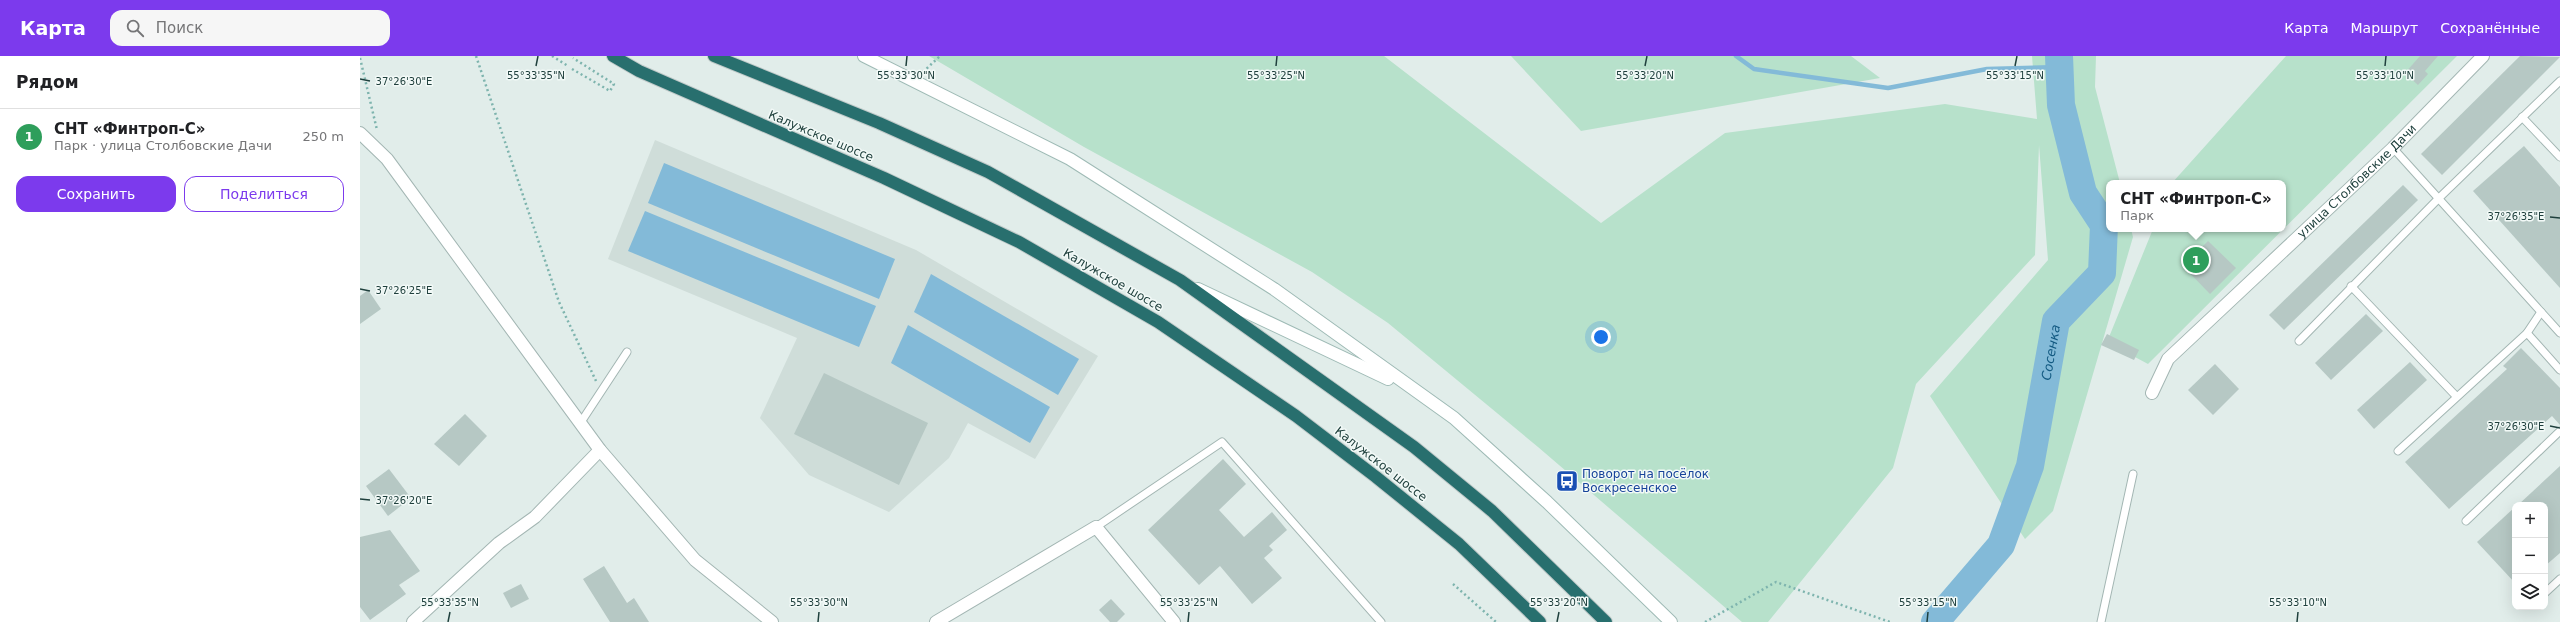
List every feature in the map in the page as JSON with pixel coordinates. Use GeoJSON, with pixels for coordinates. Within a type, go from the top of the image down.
{"type":"FeatureCollection","features":[{"type":"Feature","properties":{"kind":"highway","name":"Калужское шоссе"},"geometry":{"type":"LineString","coordinates":[[613,56],[639,71],[884,178],[1019,242],[1158,322],[1296,416],[1376,477],[1459,544],[1540,622]]}},
{"type":"Feature","properties":{"kind":"highway"},"geometry":{"type":"LineString","coordinates":[[714,56],[879,123],[988,172],[1180,280],[1420,452],[1492,510],[1606,622]]}},
{"type":"Feature","properties":{"kind":"street"},"geometry":{"type":"LineString","coordinates":[[864,56],[1070,159],[1274,289],[1454,418],[1547,502],[1671,622]]}},
{"type":"Feature","properties":{"kind":"street","name":"улица Столбовские Дачи"},"geometry":{"type":"LineString","coordinates":[[2152,393],[2168,358],[2393,148],[2483,56]]}},
{"type":"Feature","properties":{"kind":"street"},"geometry":{"type":"LineString","coordinates":[[360,133],[387,159],[581,422],[600,450],[695,560],[772,622]]}},
{"type":"Feature","properties":{"kind":"street"},"geometry":{"type":"LineString","coordinates":[[1180,280],[1419,394]]}},
{"type":"Feature","properties":{"kind":"street"},"geometry":{"type":"LineString","coordinates":[[413,622],[499,543],[535,517],[600,450]]}},
{"type":"Feature","properties":{"kind":"street"},"geometry":{"type":"LineString","coordinates":[[936,622],[1096,526],[1174,622]]}},
{"type":"Feature","properties":{"kind":"lane"},"geometry":{"type":"LineString","coordinates":[[2298,341],[2438,199],[2560,81]]}},
{"type":"Feature","properties":{"kind":"lane"},"geometry":{"type":"LineString","coordinates":[[2522,117],[2560,157]]}},
{"type":"Feature","properties":{"kind":"lane"},"geometry":{"type":"LineString","coordinates":[[2393,148],[2560,333]]}},
{"type":"Feature","properties":{"kind":"lane"},"geometry":{"type":"LineString","coordinates":[[2351,286],[2456,396]]}},
{"type":"Feature","properties":{"kind":"lane"},"geometry":{"type":"LineString","coordinates":[[2398,451],[2456,396],[2527,334],[2542,312]]}},
{"type":"Feature","properties":{"kind":"lane"},"geometry":{"type":"LineString","coordinates":[[2527,334],[2560,370]]}},
{"type":"Feature","properties":{"kind":"lane"},"geometry":{"type":"LineString","coordinates":[[581,422],[627,352]]}},
{"type":"Feature","properties":{"kind":"lane"},"geometry":{"type":"LineString","coordinates":[[2466,521],[2560,431]]}},
{"type":"Feature","properties":{"kind":"lane"},"geometry":{"type":"LineString","coordinates":[[1096,526],[1222,442],[1381,622]]}},
{"type":"Feature","properties":{"kind":"lane"},"geometry":{"type":"LineString","coordinates":[[2101,622],[2133,474]]}},
{"type":"Feature","properties":{"kind":"lane"},"geometry":{"type":"LineString","coordinates":[[2548,590],[2560,579]]}},
{"type":"Feature","properties":{"kind":"path"},"geometry":{"type":"LineString","coordinates":[[476,56],[558,302],[601,392]]}},
{"type":"Feature","properties":{"kind":"path"},"geometry":{"type":"LineString","coordinates":[[552,56],[568,66]]}},
{"type":"Feature","properties":{"kind":"path"},"geometry":{"type":"LineString","coordinates":[[915,81],[940,56]]}},
{"type":"Feature","properties":{"kind":"path"},"geometry":{"type":"LineString","coordinates":[[360,58],[379,134]]}},
{"type":"Feature","properties":{"kind":"path"},"geometry":{"type":"LineString","coordinates":[[572,69],[610,91],[614,84],[574,58]]}},
{"type":"Feature","properties":{"kind":"path"},"geometry":{"type":"LineString","coordinates":[[1705,622],[1776,582],[1890,622]]}},
{"type":"Feature","properties":{"kind":"path"},"geometry":{"type":"LineString","coordinates":[[1453,584],[1496,622]]}},
{"type":"Feature","properties":{"kind":"shaded area"},"geometry":{"type":"Polygon","coordinates":[[[655,140],[916,250],[1098,356],[1035,459],[968,423],[949,458],[889,512],[809,475],[760,418],[797,338],[608,259],[655,140]]]}},
{"type":"Feature","properties":{"kind":"green space"},"geometry":{"type":"Polygon","coordinates":[[[929,56],[1384,56],[1601,223],[1725,133],[1945,104],[2037,119],[2032,56],[2096,56],[2095,87],[2119,180],[2106,180],[2106,232],[2132,232],[2133,237],[2053,511],[2025,539],[1930,396],[2048,260],[2039,145],[2035,255],[1916,384],[1893,468],[1768,622],[1742,622],[1538,447],[1388,323],[1312,272],[1084,147],[929,56]]]}},
{"type":"Feature","properties":{"kind":"green space"},"geometry":{"type":"Polygon","coordinates":[[[1511,56],[1851,56],[1880,78],[1581,131],[1511,56]]]}},
{"type":"Feature","properties":{"kind":"green space"},"geometry":{"type":"Polygon","coordinates":[[[2286,56],[2457,56],[2286,226],[2286,180],[2175,180],[2286,56]]]}},
{"type":"Feature","properties":{"kind":"green space"},"geometry":{"type":"Polygon","coordinates":[[[2152,232],[2280,232],[2148,364],[2107,342],[2152,232]]]}},
{"type":"Feature","properties":{"kind":"water"},"geometry":{"type":"Polygon","coordinates":[[[664,163],[895,259],[879,299],[648,203],[664,163]]]}},
{"type":"Feature","properties":{"kind":"water"},"geometry":{"type":"Polygon","coordinates":[[[645,211],[876,306],[859,347],[628,251],[645,211]]]}},
{"type":"Feature","properties":{"kind":"water"},"geometry":{"type":"Polygon","coordinates":[[[931,274],[1079,359],[1058,395],[914,312],[931,274]]]}},
{"type":"Feature","properties":{"kind":"water"},"geometry":{"type":"Polygon","coordinates":[[[908,325],[1050,407],[1030,443],[891,363],[908,325]]]}},
{"type":"Feature","properties":{"kind":"building"},"geometry":{"type":"Polygon","coordinates":[[[2420,56],[2438,56],[2425,71],[2428,74],[2418,85],[2405,73],[2420,56]]]}},
{"type":"Feature","properties":{"kind":"building"},"geometry":{"type":"Polygon","coordinates":[[[2520,56],[2560,57],[2442,175],[2421,154],[2520,56]]]}},
{"type":"Feature","properties":{"kind":"building"},"geometry":{"type":"Polygon","coordinates":[[[2524,146],[2560,187],[2560,288],[2473,191],[2524,146]]]}},
{"type":"Feature","properties":{"kind":"building"},"geometry":{"type":"Polygon","coordinates":[[[2403,185],[2418,200],[2284,330],[2269,315],[2403,185]]]}},
{"type":"Feature","properties":{"kind":"building"},"geometry":{"type":"Polygon","coordinates":[[[2208,241],[2236,268],[2210,294],[2183,266],[2208,241]]]}},
{"type":"Feature","properties":{"kind":"building"},"geometry":{"type":"Polygon","coordinates":[[[368,290],[381,309],[360,324],[360,296],[368,290]]]}},
{"type":"Feature","properties":{"kind":"building"},"geometry":{"type":"Polygon","coordinates":[[[2366,314],[2383,331],[2331,380],[2315,363],[2366,314]]]}},
{"type":"Feature","properties":{"kind":"building"},"geometry":{"type":"Polygon","coordinates":[[[2107,334],[2139,350],[2134,360],[2101,345],[2107,334]]]}},
{"type":"Feature","properties":{"kind":"building"},"geometry":{"type":"Polygon","coordinates":[[[2521,348],[2560,388],[2560,425],[2552,416],[2449,509],[2405,462],[2507,369],[2503,366],[2521,348]]]}},
{"type":"Feature","properties":{"kind":"building"},"geometry":{"type":"Polygon","coordinates":[[[2410,362],[2427,380],[2374,429],[2357,410],[2410,362]]]}},
{"type":"Feature","properties":{"kind":"building"},"geometry":{"type":"Polygon","coordinates":[[[2215,364],[2239,389],[2213,415],[2188,390],[2215,364]]]}},
{"type":"Feature","properties":{"kind":"building"},"geometry":{"type":"Polygon","coordinates":[[[824,373],[928,423],[899,485],[794,434],[824,373]]]}},
{"type":"Feature","properties":{"kind":"building"},"geometry":{"type":"Polygon","coordinates":[[[465,414],[487,436],[459,466],[434,444],[465,414]]]}},
{"type":"Feature","properties":{"kind":"building"},"geometry":{"type":"Polygon","coordinates":[[[1223,459],[1246,484],[1219,510],[1244,537],[1272,512],[1287,530],[1269,546],[1273,550],[1264,558],[1282,578],[1252,604],[1220,566],[1199,585],[1148,530],[1223,459]]]}},
{"type":"Feature","properties":{"kind":"building"},"geometry":{"type":"Polygon","coordinates":[[[2560,466],[2560,553],[2548,563],[2548,502],[2521,502],[2560,466]]]}},
{"type":"Feature","properties":{"kind":"building"},"geometry":{"type":"Polygon","coordinates":[[[389,469],[411,498],[388,516],[366,486],[389,469]]]}},
{"type":"Feature","properties":{"kind":"building"},"geometry":{"type":"Polygon","coordinates":[[[2512,510],[2512,580],[2477,542],[2512,510]]]}},
{"type":"Feature","properties":{"kind":"building"},"geometry":{"type":"Polygon","coordinates":[[[390,530],[420,571],[399,585],[406,594],[370,620],[360,607],[360,537],[390,530]]]}},
{"type":"Feature","properties":{"kind":"building"},"geometry":{"type":"Polygon","coordinates":[[[604,566],[627,603],[634,598],[649,622],[610,622],[583,579],[604,566]]]}},
{"type":"Feature","properties":{"kind":"building"},"geometry":{"type":"Polygon","coordinates":[[[521,584],[529,599],[511,608],[503,593],[521,584]]]}},
{"type":"Feature","properties":{"kind":"building"},"geometry":{"type":"Polygon","coordinates":[[[1111,599],[1125,614],[1117,622],[1110,622],[1099,610],[1111,599]]]}},
{"type":"Feature","properties":{"kind":"waterway"},"geometry":{"type":"LineString","coordinates":[[1736,56],[1754,69],[1888,88],[1987,69],[2060,67]]}},
{"type":"Feature","properties":{"kind":"waterway","name":"Сосенка"},"geometry":{"type":"LineString","coordinates":[[1935,622],[2001,545],[2030,466],[2056,321],[2102,273],[2104,225],[2083,193],[2061,105],[2059,56]]}},
{"type":"Feature","properties":{"kind":"place","name":"СНТ «Финтроп-С»"},"geometry":{"type":"Point","coordinates":[2196,260]}},
{"type":"Feature","properties":{"kind":"place","name":"Поворот на посёлок Воскресенское"},"geometry":{"type":"Point","coordinates":[1567,481]}}]}
